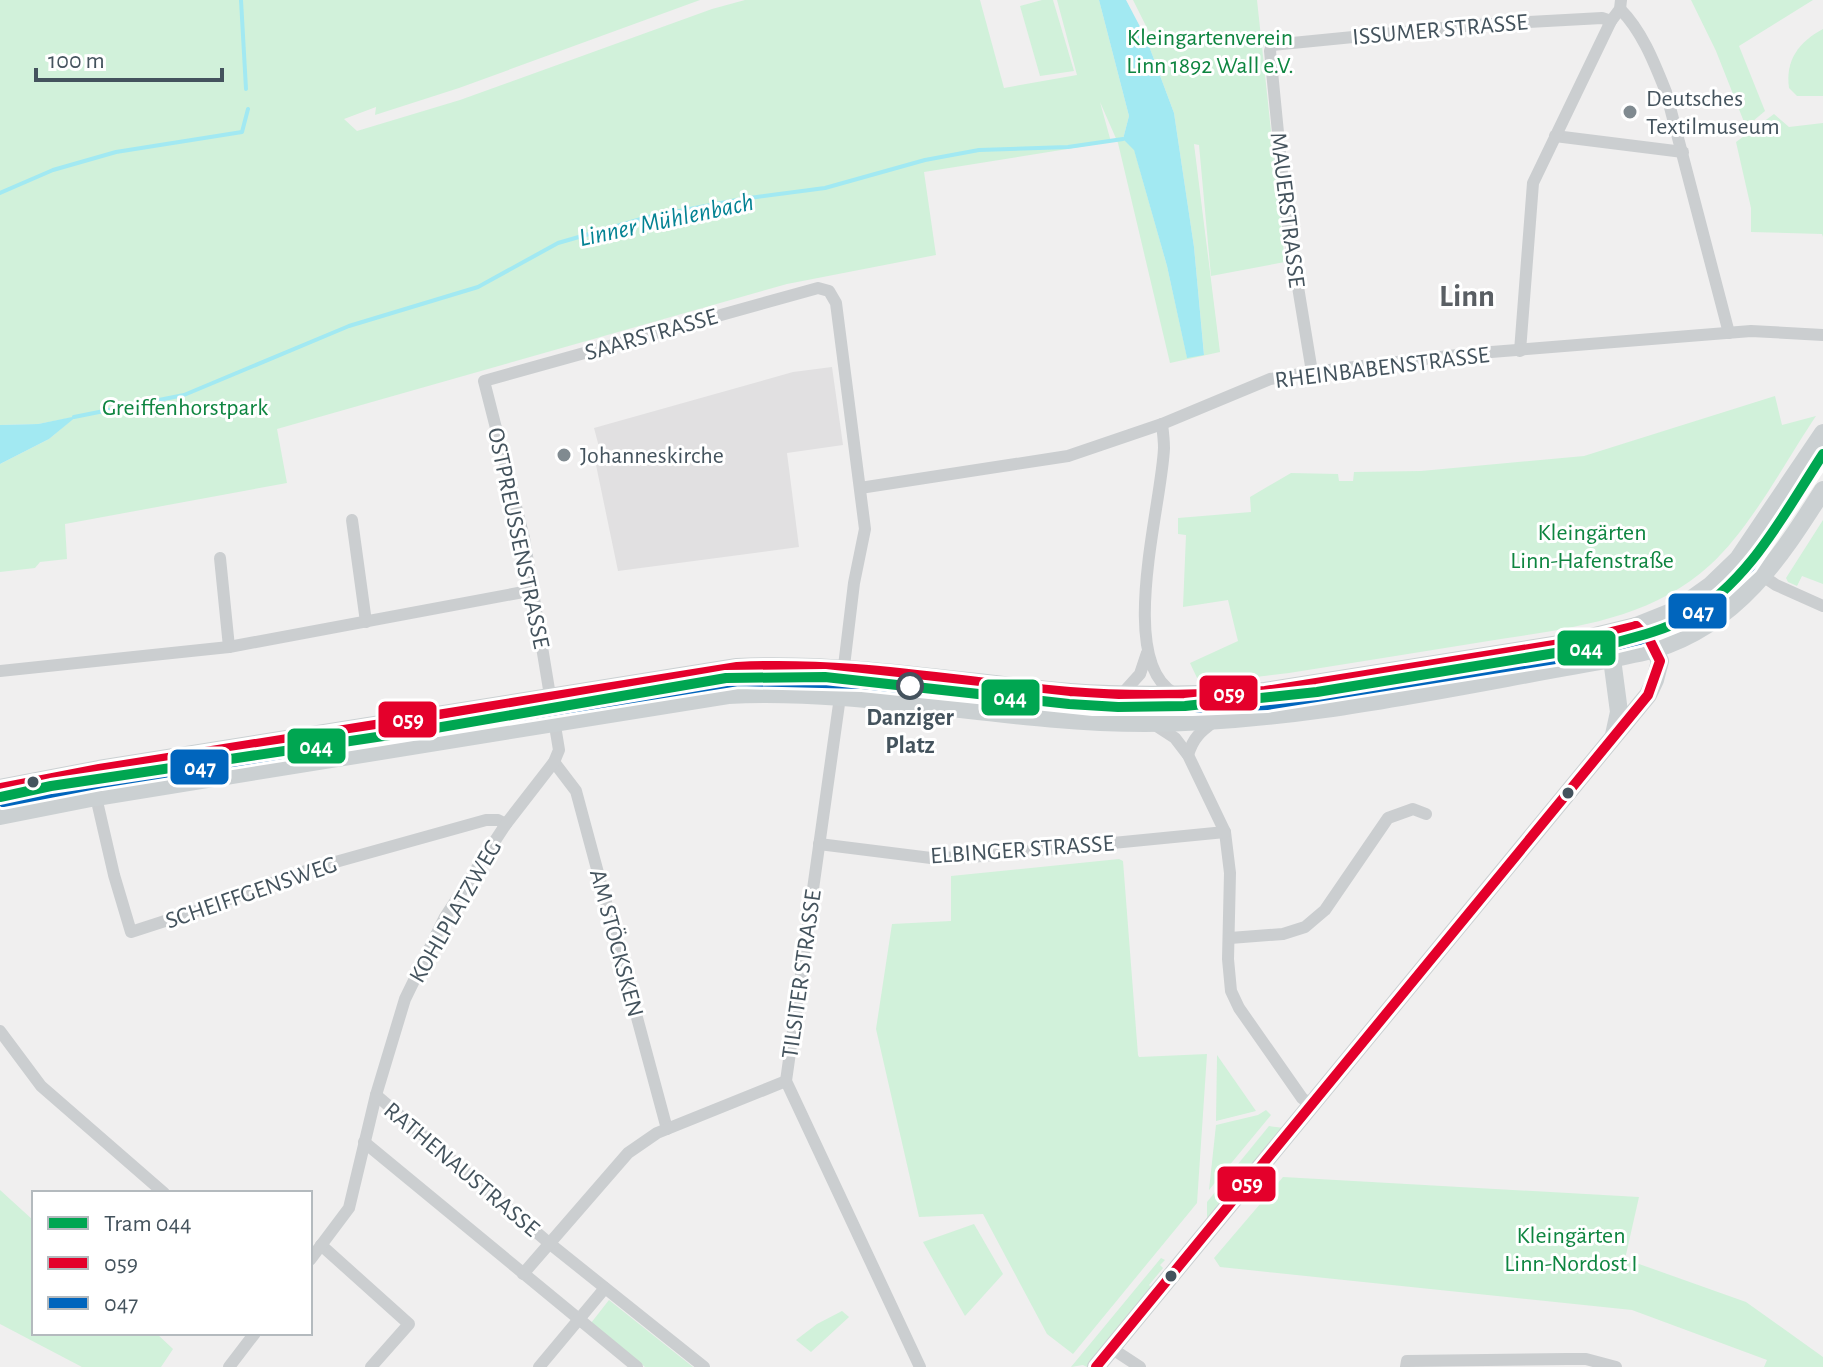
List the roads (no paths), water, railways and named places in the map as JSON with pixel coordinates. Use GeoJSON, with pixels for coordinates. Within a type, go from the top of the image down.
{"type":"FeatureCollection","features":[{"type":"Feature","properties":{"kind":"main road"},"geometry":{"type":"LineString","coordinates":[[0,788],[737,667],[790,664],[844,666],[1073,692],[1177,695],[1265,691],[1566,643],[1636,626],[1676,610],[1711,585],[1738,559],[1823,433]]}},
{"type":"Feature","properties":{"kind":"main road"},"geometry":{"type":"LineString","coordinates":[[0,816],[96,797],[728,695],[840,697],[1073,721],[1215,721],[1327,707],[1612,659],[1655,649],[1711,623],[1763,578],[1823,490]]}},
{"type":"Feature","properties":{"kind":"main road"},"geometry":{"type":"LineString","coordinates":[[1096,1367],[1648,695],[1660,661],[1649,639],[1636,626]]}},
{"type":"Feature","properties":{"kind":"main road"},"geometry":{"type":"LineString","coordinates":[[1614,736],[1619,712],[1612,659],[1636,626]]}},
{"type":"Feature","properties":{"kind":"street"},"geometry":{"type":"LineString","coordinates":[[1520,351],[1533,183],[1620,5],[1655,63],[1666,92],[1729,333]]}},
{"type":"Feature","properties":{"kind":"street","name":"ISSUMER STRASSE"},"geometry":{"type":"LineString","coordinates":[[1270,47],[1475,25],[1602,18],[1611,21]]}},
{"type":"Feature","properties":{"kind":"street","name":"MAUERSTRASSE"},"geometry":{"type":"LineString","coordinates":[[1270,47],[1286,214],[1312,372]]}},
{"type":"Feature","properties":{"kind":"street"},"geometry":{"type":"LineString","coordinates":[[1555,136],[1683,152]]}},
{"type":"Feature","properties":{"kind":"street","name":"SAARSTRASSE"},"geometry":{"type":"LineString","coordinates":[[484,381],[818,288],[829,291],[836,303],[860,488]]}},
{"type":"Feature","properties":{"kind":"street","name":"RHEINBABENSTRASSE"},"geometry":{"type":"LineString","coordinates":[[860,488],[1068,456],[1162,424],[1270,379],[1312,372],[1466,354],[1751,331],[1823,335]]}},
{"type":"Feature","properties":{"kind":"street","name":"OSTPREUSSENSTRASSE"},"geometry":{"type":"LineString","coordinates":[[484,381],[534,590],[554,723]]}},
{"type":"Feature","properties":{"kind":"street"},"geometry":{"type":"LineString","coordinates":[[1122,694],[1140,674],[1147,653],[1146,589],[1164,448],[1162,424]]}},
{"type":"Feature","properties":{"kind":"street"},"geometry":{"type":"LineString","coordinates":[[840,697],[847,679],[844,666],[854,583],[864,538],[860,488]]}},
{"type":"Feature","properties":{"kind":"street"},"geometry":{"type":"LineString","coordinates":[[352,520],[366,622]]}},
{"type":"Feature","properties":{"kind":"street"},"geometry":{"type":"LineString","coordinates":[[220,558],[229,647]]}},
{"type":"Feature","properties":{"kind":"street"},"geometry":{"type":"LineString","coordinates":[[1738,559],[1763,578],[1823,606]]}},
{"type":"Feature","properties":{"kind":"street"},"geometry":{"type":"LineString","coordinates":[[0,671],[229,647],[534,590]]}},
{"type":"Feature","properties":{"kind":"street"},"geometry":{"type":"LineString","coordinates":[[1147,653],[1161,686],[1177,695]]}},
{"type":"Feature","properties":{"kind":"street","name":"TILSITER STRASSE"},"geometry":{"type":"LineString","coordinates":[[840,697],[786,1081],[920,1367]]}},
{"type":"Feature","properties":{"kind":"street"},"geometry":{"type":"LineString","coordinates":[[1188,755],[1198,733],[1215,721]]}},
{"type":"Feature","properties":{"kind":"street"},"geometry":{"type":"LineString","coordinates":[[554,723],[559,750],[554,762]]}},
{"type":"Feature","properties":{"kind":"street"},"geometry":{"type":"LineString","coordinates":[[1148,723],[1171,734],[1188,755],[1225,832],[1230,873],[1228,959],[1231,991],[1239,1008],[1302,1098],[1311,1105]]}},
{"type":"Feature","properties":{"kind":"street","name":"KOHLPLATZWEG"},"geometry":{"type":"LineString","coordinates":[[312,1257],[349,1208],[376,1095],[405,999],[445,917],[506,824],[554,762]]}},
{"type":"Feature","properties":{"kind":"street","name":"AM STÖCKSKEN"},"geometry":{"type":"LineString","coordinates":[[554,762],[576,791],[667,1129]]}},
{"type":"Feature","properties":{"kind":"street","name":"SCHEIFFGENSWEG"},"geometry":{"type":"LineString","coordinates":[[96,797],[131,932],[357,855],[486,820],[506,824]]}},
{"type":"Feature","properties":{"kind":"street"},"geometry":{"type":"LineString","coordinates":[[1230,938],[1283,934],[1305,927],[1325,910],[1388,818],[1413,809],[1426,814]]}},
{"type":"Feature","properties":{"kind":"street","name":"ELBINGER STRASSE"},"geometry":{"type":"LineString","coordinates":[[819,844],[931,858],[1225,832]]}},
{"type":"Feature","properties":{"kind":"street"},"geometry":{"type":"LineString","coordinates":[[0,1031],[41,1086],[162,1191]]}},
{"type":"Feature","properties":{"kind":"street"},"geometry":{"type":"LineString","coordinates":[[549,1243],[628,1153],[667,1129],[786,1081]]}},
{"type":"Feature","properties":{"kind":"street","name":"RATHENAUSTRASSE"},"geometry":{"type":"LineString","coordinates":[[376,1095],[549,1243],[704,1367]]}},
{"type":"Feature","properties":{"kind":"street","name":"RATHENAUSTRASSE"},"geometry":{"type":"LineString","coordinates":[[364,1142],[637,1367]]}},
{"type":"Feature","properties":{"kind":"street","name":"RATHENAUSTRASSE"},"geometry":{"type":"LineString","coordinates":[[523,1274],[549,1243]]}},
{"type":"Feature","properties":{"kind":"street"},"geometry":{"type":"LineString","coordinates":[[321,1245],[409,1324],[371,1367]]}},
{"type":"Feature","properties":{"kind":"street"},"geometry":{"type":"LineString","coordinates":[[539,1367],[605,1288]]}},
{"type":"Feature","properties":{"kind":"street"},"geometry":{"type":"LineString","coordinates":[[229,1367],[253,1335]]}},
{"type":"Feature","properties":{"kind":"street"},"geometry":{"type":"LineString","coordinates":[[1111,1348],[1140,1367]]}},
{"type":"Feature","properties":{"kind":"street"},"geometry":{"type":"LineString","coordinates":[[1407,1364],[1586,1359],[1616,1367]]}},
{"type":"Feature","properties":{"kind":"water"},"geometry":{"type":"Polygon","coordinates":[[[1099,0],[1126,0],[1146,38],[1174,113],[1194,247],[1204,355],[1187,358],[1167,266],[1134,150],[1123,139],[1129,116],[1099,0]]]}},
{"type":"Feature","properties":{"kind":"water"},"geometry":{"type":"Polygon","coordinates":[[[77,416],[49,439],[0,464],[0,425],[38,424],[77,416]]]}},
{"type":"Feature","properties":{"kind":"waterway"},"geometry":{"type":"LineString","coordinates":[[241,0],[246,89]]}},
{"type":"Feature","properties":{"kind":"waterway"},"geometry":{"type":"LineString","coordinates":[[0,193],[53,170],[116,152],[242,132],[248,109]]}},
{"type":"Feature","properties":{"kind":"waterway","name":"Linner Mühlenbach"},"geometry":{"type":"LineString","coordinates":[[74,417],[184,395],[349,326],[478,287],[558,243],[648,217],[742,199],[825,188],[925,160],[979,150],[1068,147],[1123,139]]}},
{"type":"Feature","properties":{"kind":"tram line","name":"044"},"geometry":{"type":"LineString","coordinates":[[0,797],[51,786],[430,729],[726,678],[825,677],[1069,704],[1185,706],[1317,692],[1610,644],[1677,623],[1729,586],[1764,545],[1823,454]]}},
{"type":"Feature","properties":{"kind":"place","name":"Deutsches Textilmuseum"},"geometry":{"type":"Point","coordinates":[1630,112]}},
{"type":"Feature","properties":{"kind":"place","name":"Johanneskirche"},"geometry":{"type":"Point","coordinates":[564,455]}},
{"type":"Feature","properties":{"kind":"place","name":"Danziger Platz"},"geometry":{"type":"Point","coordinates":[910,686]}},
{"type":"Feature","properties":{"kind":"district","name":"Linn"},"geometry":{"type":"Point","coordinates":[1467,295]}},
{"type":"Feature","properties":{"kind":"park label","name":"Kleingartenverein Linn 1892 Wall e.V."},"geometry":{"type":"Point","coordinates":[1210,51]}},
{"type":"Feature","properties":{"kind":"park label","name":"Greiffenhorstpark"},"geometry":{"type":"Point","coordinates":[185,407]}},
{"type":"Feature","properties":{"kind":"park label","name":"Kleingärten Linn-Hafenstraße"},"geometry":{"type":"Point","coordinates":[1592,546]}},
{"type":"Feature","properties":{"kind":"park label","name":"Kleingärten Linn-Nordost I"},"geometry":{"type":"Point","coordinates":[1571,1249]}}]}
